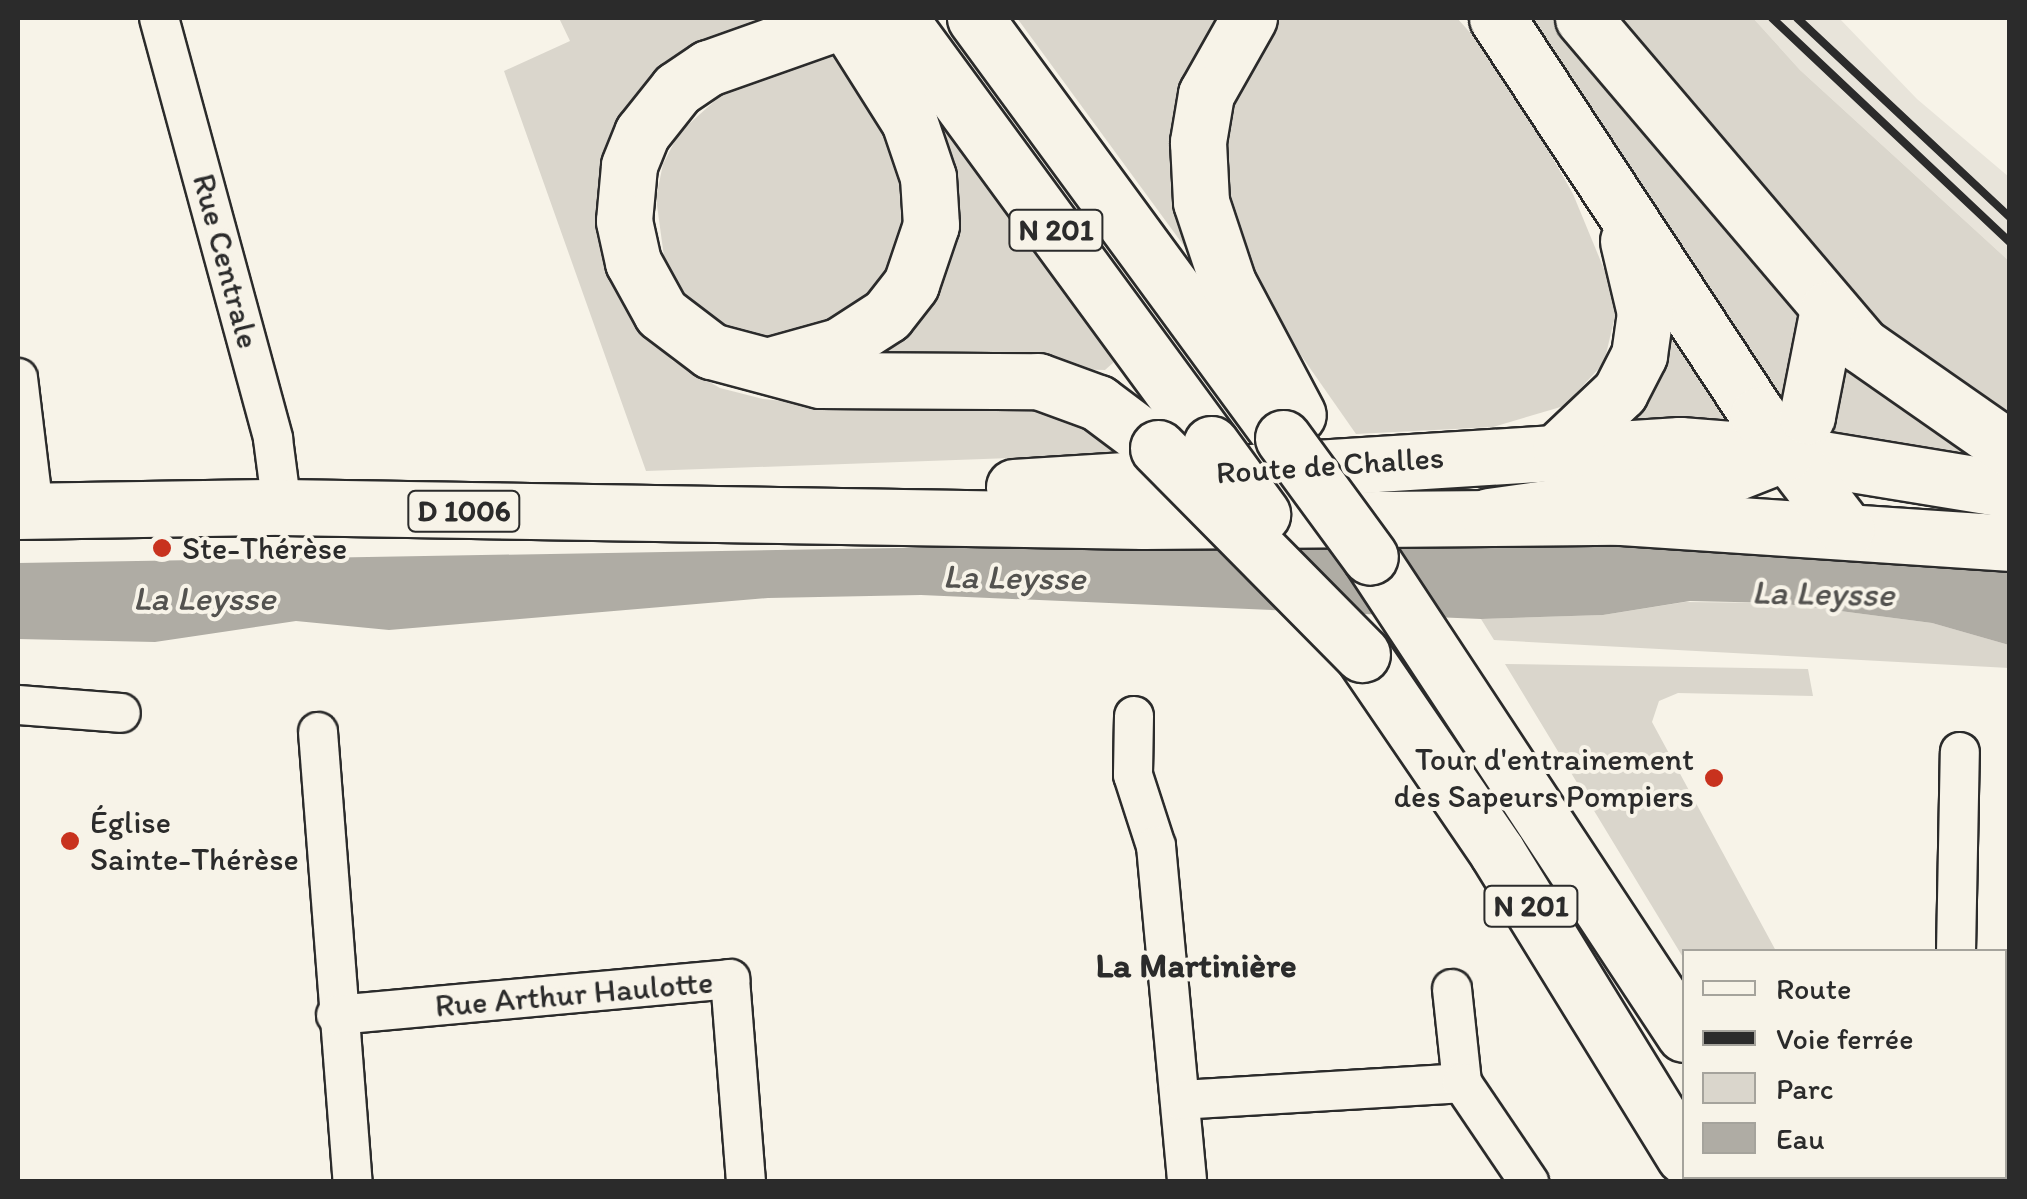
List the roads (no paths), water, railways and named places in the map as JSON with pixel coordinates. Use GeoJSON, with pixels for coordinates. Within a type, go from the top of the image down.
{"type":"FeatureCollection","features":[{"type":"Feature","properties":{"kind":"main road","name":"N 201"},"geometry":{"type":"LineString","coordinates":[[900,18],[1185,446],[1365,658],[1497,852],[1682,1153]]}},
{"type":"Feature","properties":{"kind":"main road","name":"N 201"},"geometry":{"type":"LineString","coordinates":[[975,18],[1296,437],[1372,561],[1442,659],[1678,1022]]}},
{"type":"Feature","properties":{"kind":"main road"},"geometry":{"type":"LineString","coordinates":[[1248,18],[1206,94],[1198,142],[1201,202],[1228,282],[1296,437]]}},
{"type":"Feature","properties":{"kind":"main road"},"geometry":{"type":"LineString","coordinates":[[1584,18],[1861,344],[2010,450]]}},
{"type":"Feature","properties":{"kind":"main road"},"geometry":{"type":"LineString","coordinates":[[1497,19],[1786,453],[1846,530]]}},
{"type":"Feature","properties":{"kind":"main road"},"geometry":{"type":"LineString","coordinates":[[751,364],[794,361],[871,328],[902,299],[927,246],[932,202],[920,150],[889,84],[834,22],[725,59],[690,79],[652,119],[629,166],[624,221],[650,298],[691,339],[751,364],[840,382],[937,376],[1038,381],[1098,403],[1185,446]]}},
{"type":"Feature","properties":{"kind":"main road"},"geometry":{"type":"LineString","coordinates":[[1560,448],[1620,392],[1642,340],[1642,290],[1612,190]]}},
{"type":"Feature","properties":{"kind":"main road"},"geometry":{"type":"LineString","coordinates":[[1490,516],[1699,488],[1786,453],[1807,416],[1828,309]]}},
{"type":"Feature","properties":{"kind":"main road","name":"Route de Challes"},"geometry":{"type":"LineString","coordinates":[[647,513],[1560,448],[1680,445],[1786,453],[2010,490]]}},
{"type":"Feature","properties":{"kind":"main road","name":"Route de Challes"},"geometry":{"type":"LineString","coordinates":[[26,510],[282,507],[1144,522],[1490,516],[1846,530],[2010,543]]}},
{"type":"Feature","properties":{"kind":"street","name":"Rue Centrale"},"geometry":{"type":"LineString","coordinates":[[158,18],[273,438],[282,507]]}},
{"type":"Feature","properties":{"kind":"street"},"geometry":{"type":"LineString","coordinates":[[1620,18],[1633,39],[1644,91]]}},
{"type":"Feature","properties":{"kind":"street"},"geometry":{"type":"LineString","coordinates":[[18,378],[26,510]]}},
{"type":"Feature","properties":{"kind":"street"},"geometry":{"type":"LineString","coordinates":[[18,705],[121,713]]}},
{"type":"Feature","properties":{"kind":"street"},"geometry":{"type":"LineString","coordinates":[[1134,716],[1134,774],[1156,846],[1187,1182]]}},
{"type":"Feature","properties":{"kind":"street"},"geometry":{"type":"LineString","coordinates":[[318,732],[336,1015],[353,1182]]}},
{"type":"Feature","properties":{"kind":"street"},"geometry":{"type":"LineString","coordinates":[[1956,949],[1960,752]]}},
{"type":"Feature","properties":{"kind":"street","name":"Rue Arthur Haulotte"},"geometry":{"type":"LineString","coordinates":[[336,1015],[730,980],[746,1182]]}},
{"type":"Feature","properties":{"kind":"street"},"geometry":{"type":"LineString","coordinates":[[1452,990],[1462,1083],[1529,1182]]}},
{"type":"Feature","properties":{"kind":"street"},"geometry":{"type":"LineString","coordinates":[[1180,1100],[1462,1083]]}},
{"type":"Feature","properties":{"kind":"water","name":"La Leysse"},"geometry":{"type":"Polygon","coordinates":[[[1541,537],[2010,566],[2009,645],[1932,623],[1779,603],[1690,601],[1603,615],[1481,619],[921,595],[768,598],[389,630],[296,621],[155,642],[18,639],[18,563],[1541,537]]]}},
{"type":"Feature","properties":{"kind":"railway"},"geometry":{"type":"LineString","coordinates":[[1772,18],[2010,242]]}},
{"type":"Feature","properties":{"kind":"railway"},"geometry":{"type":"LineString","coordinates":[[1797,18],[2010,217]]}},
{"type":"Feature","properties":{"kind":"place","name":"Ste-Thérèse"},"geometry":{"type":"Point","coordinates":[162,548]}},
{"type":"Feature","properties":{"kind":"place","name":"Tour d'entrainement des Sapeurs Pompiers"},"geometry":{"type":"Point","coordinates":[1714,778]}},
{"type":"Feature","properties":{"kind":"place","name":"Église Sainte-Thérèse"},"geometry":{"type":"Point","coordinates":[70,841]}},
{"type":"Feature","properties":{"kind":"district","name":"La Martinière"},"geometry":{"type":"Point","coordinates":[1196,965]}}]}
